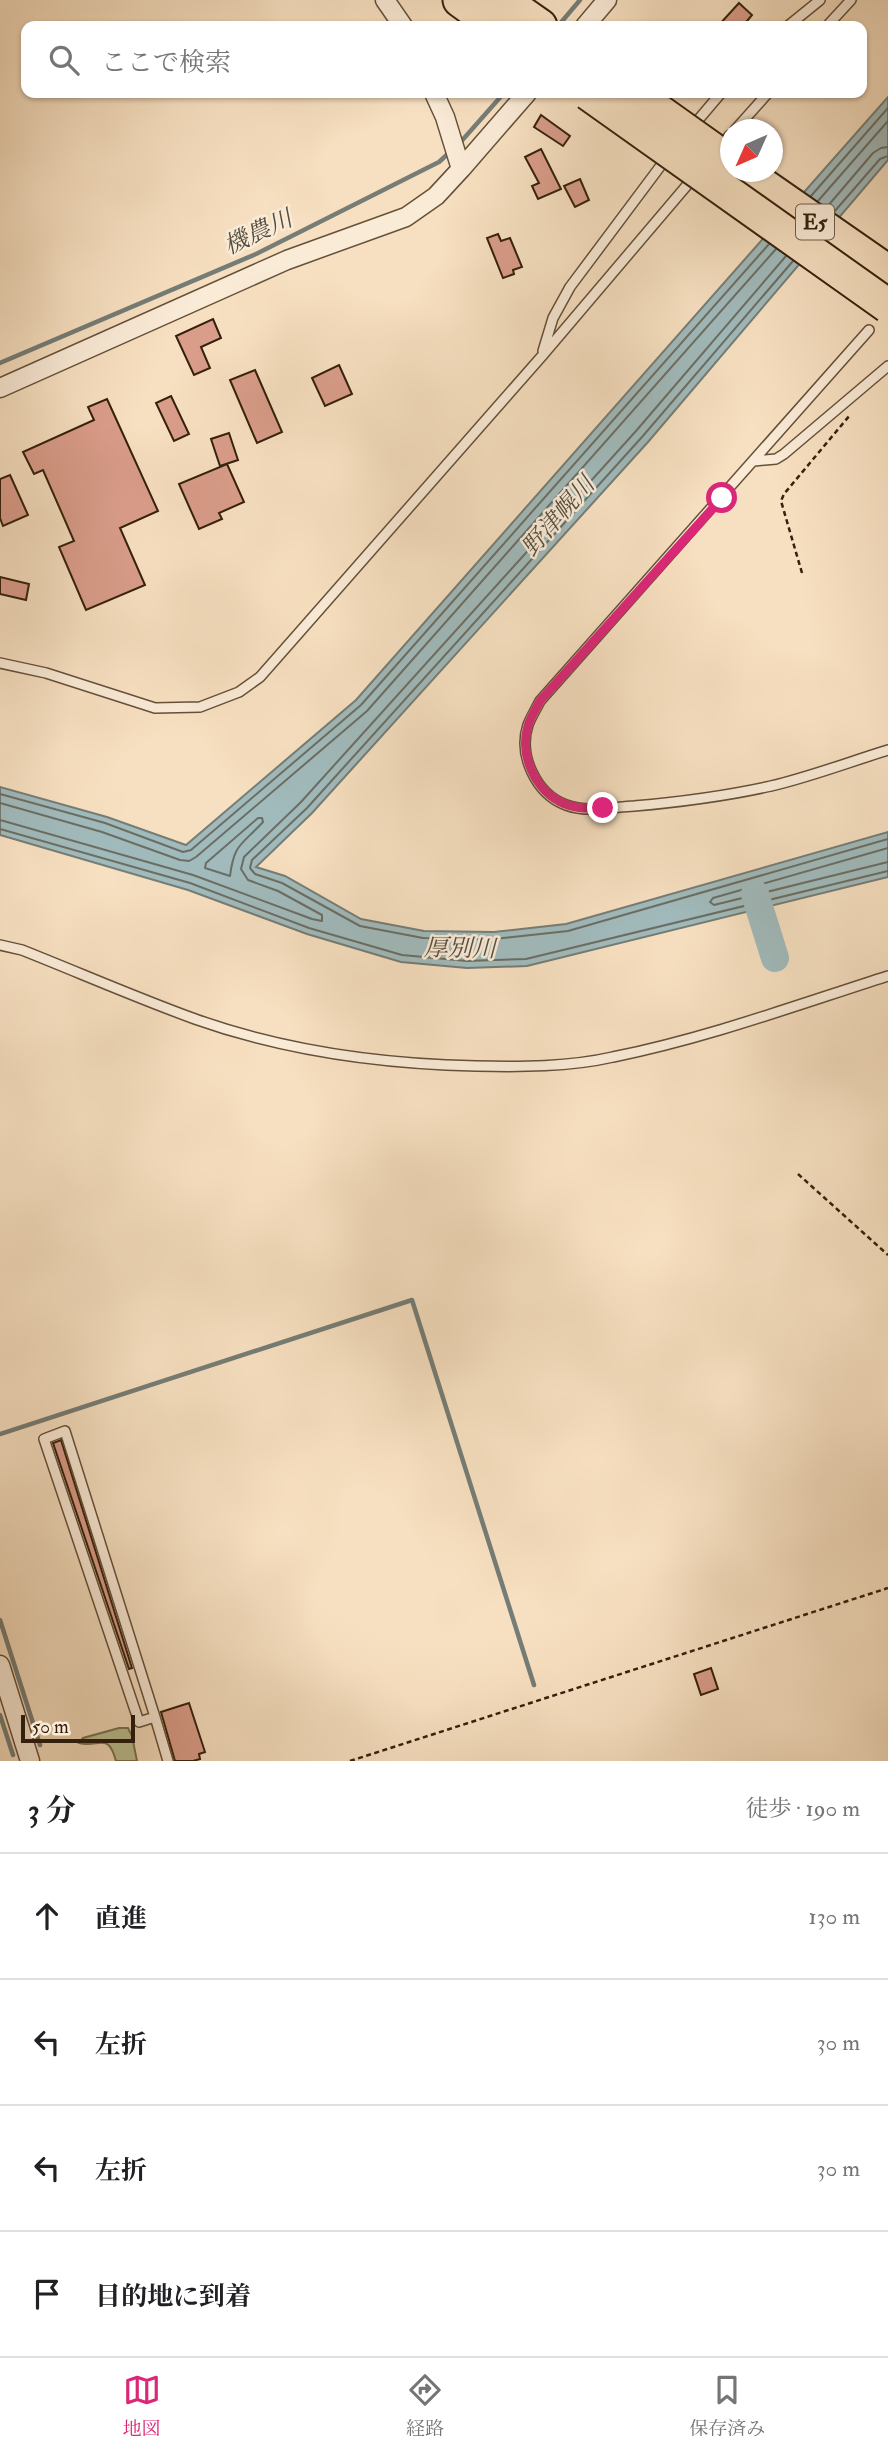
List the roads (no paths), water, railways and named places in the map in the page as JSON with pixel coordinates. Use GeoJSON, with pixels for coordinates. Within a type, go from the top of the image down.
{"type":"FeatureCollection","features":[{"type":"Feature","properties":{"kind":"highway"},"geometry":{"type":"LineString","coordinates":[[460,0],[489,21]]}},
{"type":"Feature","properties":{"kind":"highway"},"geometry":{"type":"LineString","coordinates":[[503,0],[533,21]]}},
{"type":"Feature","properties":{"kind":"highway","name":"E5"},"geometry":{"type":"LineString","coordinates":[[594,98],[878,318]]}},
{"type":"Feature","properties":{"kind":"highway"},"geometry":{"type":"LineString","coordinates":[[639,98],[716,161]]}},
{"type":"Feature","properties":{"kind":"highway","name":"E5"},"geometry":{"type":"LineString","coordinates":[[758,182],[888,272]]}},
{"type":"Feature","properties":{"kind":"street"},"geometry":{"type":"LineString","coordinates":[[589,21],[607,0]]}},
{"type":"Feature","properties":{"kind":"street"},"geometry":{"type":"LineString","coordinates":[[390,2],[400,21]]}},
{"type":"Feature","properties":{"kind":"street"},"geometry":{"type":"LineString","coordinates":[[436,98],[459,163]]}},
{"type":"Feature","properties":{"kind":"street"},"geometry":{"type":"LineString","coordinates":[[0,388],[287,260],[406,217],[436,195],[459,163],[522,98]]}},
{"type":"Feature","properties":{"kind":"street"},"geometry":{"type":"LineString","coordinates":[[0,1665],[30,1761]]}},
{"type":"Feature","properties":{"kind":"lane"},"geometry":{"type":"LineString","coordinates":[[794,21],[820,0]]}},
{"type":"Feature","properties":{"kind":"lane"},"geometry":{"type":"LineString","coordinates":[[832,21],[851,0]]}},
{"type":"Feature","properties":{"kind":"lane"},"geometry":{"type":"LineString","coordinates":[[542,356],[553,318],[570,287],[653,174],[718,98]]}},
{"type":"Feature","properties":{"kind":"lane"},"geometry":{"type":"LineString","coordinates":[[745,119],[764,98]]}},
{"type":"Feature","properties":{"kind":"lane"},"geometry":{"type":"LineString","coordinates":[[0,663],[46,673],[155,708],[200,707],[239,692],[260,677],[278,657],[716,161]]}},
{"type":"Feature","properties":{"kind":"lane"},"geometry":{"type":"LineString","coordinates":[[878,318],[540,701],[527,727],[528,765],[537,781],[551,796],[565,804],[603,808],[676,802],[771,786],[888,750]]}},
{"type":"Feature","properties":{"kind":"lane"},"geometry":{"type":"LineString","coordinates":[[754,461],[776,460],[888,366]]}},
{"type":"Feature","properties":{"kind":"lane"},"geometry":{"type":"LineString","coordinates":[[0,944],[22,950],[196,1019],[263,1039],[325,1053],[392,1062],[462,1066],[524,1067],[611,1058],[714,1032],[888,976]]}},
{"type":"Feature","properties":{"kind":"lane"},"geometry":{"type":"LineString","coordinates":[[155,1717],[139,1722],[44,1439],[65,1431],[155,1717],[168,1761]]}},
{"type":"Feature","properties":{"kind":"water"},"geometry":{"type":"Polygon","coordinates":[[[888,97],[888,160],[648,442],[312,813],[256,867],[285,876],[361,919],[424,931],[494,932],[566,924],[888,832],[888,877],[527,966],[467,968],[401,962],[307,934],[188,890],[0,835],[0,787],[107,817],[186,845],[356,700],[888,97]]]}},
{"type":"Feature","properties":{"kind":"waterway","name":"機農川"},"geometry":{"type":"LineString","coordinates":[[562,21],[580,0]]}},
{"type":"Feature","properties":{"kind":"waterway","name":"機農川"},"geometry":{"type":"LineString","coordinates":[[458,145],[500,98]]}},
{"type":"Feature","properties":{"kind":"waterway","name":"機農川"},"geometry":{"type":"LineString","coordinates":[[0,363],[256,254],[439,162],[452,150]]}},
{"type":"Feature","properties":{"kind":"waterway"},"geometry":{"type":"LineString","coordinates":[[755,894],[775,958]]}},
{"type":"Feature","properties":{"kind":"waterway"},"geometry":{"type":"LineString","coordinates":[[0,1434],[412,1300],[534,1685]]}},
{"type":"Feature","properties":{"kind":"waterway"},"geometry":{"type":"LineString","coordinates":[[0,1620],[40,1745]]}},
{"type":"Feature","properties":{"kind":"waterway"},"geometry":{"type":"LineString","coordinates":[[0,1715],[13,1755]]}},
{"type":"Feature","properties":{"kind":"water label","name":"野津幌川"},"geometry":{"type":"Point","coordinates":[558,516]}},
{"type":"Feature","properties":{"kind":"water label","name":"厚別川"},"geometry":{"type":"Point","coordinates":[460,948]}}]}
